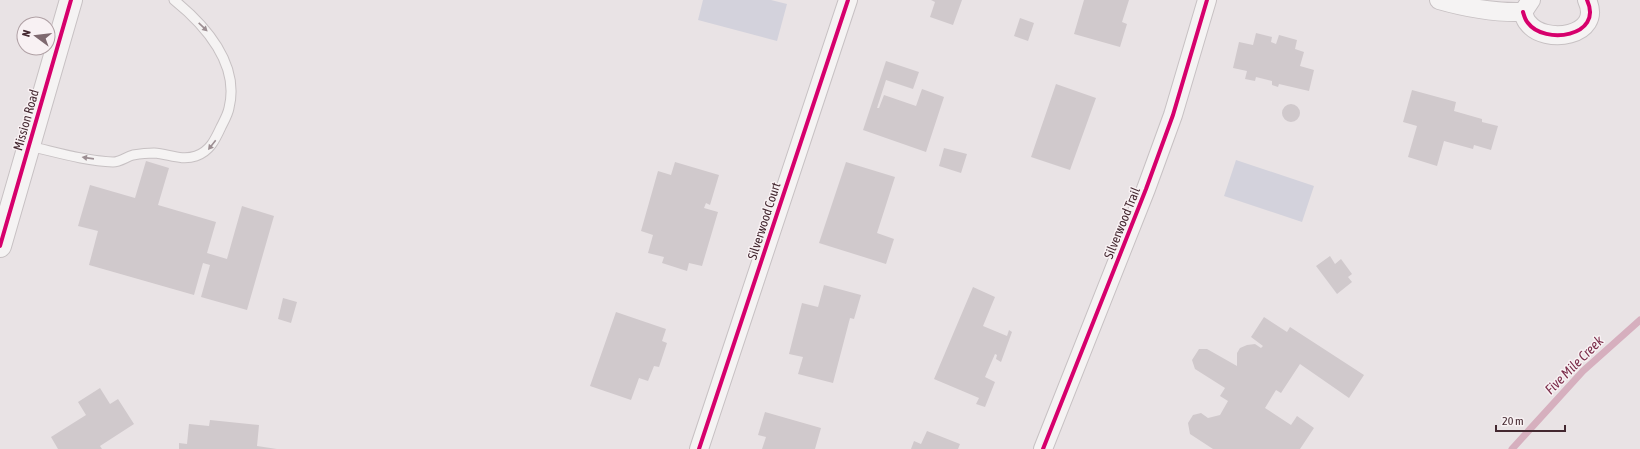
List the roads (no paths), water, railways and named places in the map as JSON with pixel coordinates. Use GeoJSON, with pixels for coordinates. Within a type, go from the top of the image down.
{"type":"FeatureCollection","features":[{"type":"Feature","properties":{"kind":"street","name":"Mission Road"},"geometry":{"type":"LineString","coordinates":[[0,246],[71,0]]}},
{"type":"Feature","properties":{"kind":"street","name":"Silverwood Court"},"geometry":{"type":"LineString","coordinates":[[699,449],[848,0]]}},
{"type":"Feature","properties":{"kind":"street","name":"Silverwood Trail"},"geometry":{"type":"LineString","coordinates":[[1043,449],[1146,190],[1172,115],[1207,0]]}},
{"type":"Feature","properties":{"kind":"street"},"geometry":{"type":"LineString","coordinates":[[1439,0],[1479,10],[1527,6],[1528,24],[1537,30],[1564,36],[1575,33],[1584,27],[1590,12],[1587,0]]}},
{"type":"Feature","properties":{"kind":"lane"},"geometry":{"type":"LineString","coordinates":[[29,146],[72,156],[115,162],[134,155],[154,153],[180,159],[195,156],[207,151],[216,139],[229,108],[231,89],[228,71],[219,50],[207,31],[174,0]]}},
{"type":"Feature","properties":{"kind":"waterway","name":"Five Mile Creek"},"geometry":{"type":"LineString","coordinates":[[1512,449],[1583,371],[1640,320]]}}]}
